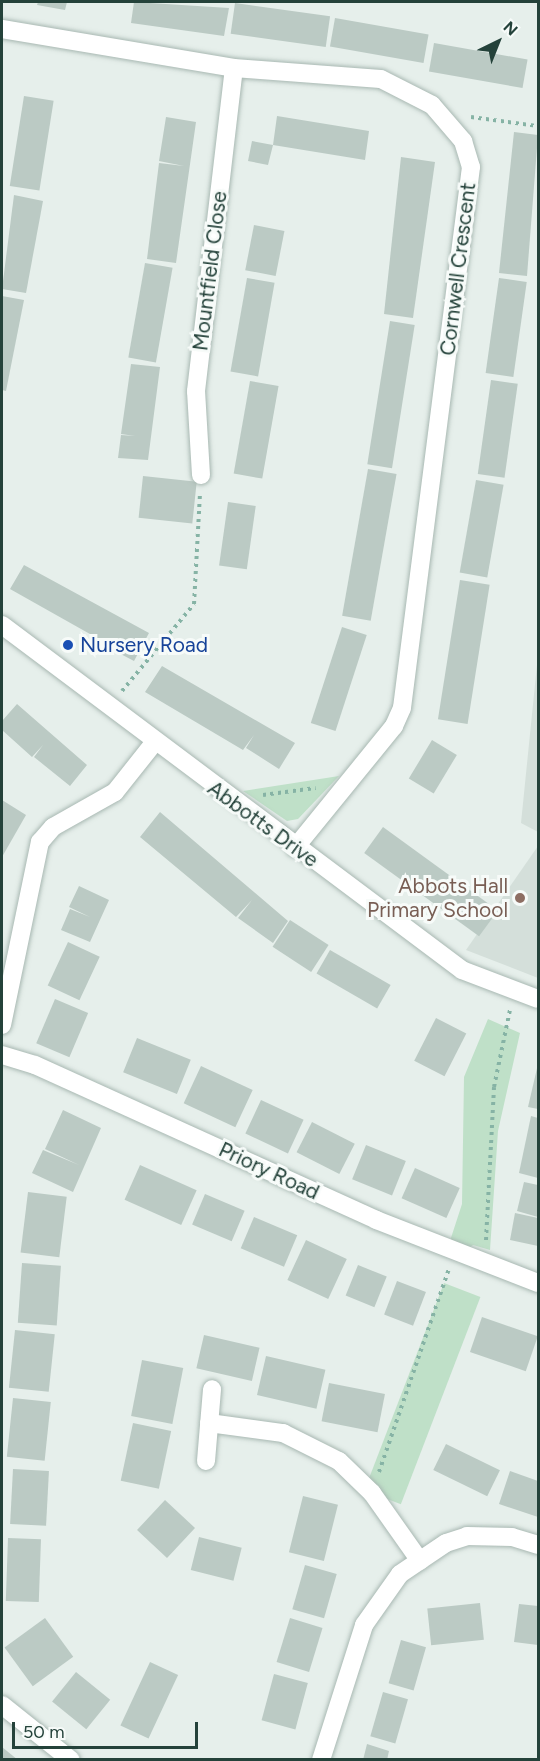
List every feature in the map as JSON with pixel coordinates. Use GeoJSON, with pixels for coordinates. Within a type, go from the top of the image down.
{"type":"FeatureCollection","features":[{"type":"Feature","properties":{"kind":"street","name":"Cornwell Crescent"},"geometry":{"type":"LineString","coordinates":[[2,29],[234,68],[381,79],[409,90],[442,114],[463,141],[471,167],[406,684],[393,726],[295,848]]}},
{"type":"Feature","properties":{"kind":"street","name":"Mountfield Close"},"geometry":{"type":"LineString","coordinates":[[201,475],[196,391],[234,68]]}},
{"type":"Feature","properties":{"kind":"street","name":"Abbotts Drive"},"geometry":{"type":"LineString","coordinates":[[2,625],[154,743],[462,970],[538,999]]}},
{"type":"Feature","properties":{"kind":"street"},"geometry":{"type":"LineString","coordinates":[[2,1025],[40,842],[53,827],[115,792],[154,743]]}},
{"type":"Feature","properties":{"kind":"street","name":"Priory Road"},"geometry":{"type":"LineString","coordinates":[[2,1055],[485,1265],[538,1283]]}},
{"type":"Feature","properties":{"kind":"street"},"geometry":{"type":"LineString","coordinates":[[207,1461],[212,1389]]}},
{"type":"Feature","properties":{"kind":"street"},"geometry":{"type":"LineString","coordinates":[[209,1423],[283,1433],[313,1446],[372,1493],[420,1561]]}},
{"type":"Feature","properties":{"kind":"street"},"geometry":{"type":"LineString","coordinates":[[321,1760],[364,1625],[400,1574],[467,1536],[512,1537],[538,1545]]}},
{"type":"Feature","properties":{"kind":"street"},"geometry":{"type":"LineString","coordinates":[[2,1705],[71,1760]]}},
{"type":"Feature","properties":{"kind":"path"},"geometry":{"type":"LineString","coordinates":[[442,114],[538,126]]}},
{"type":"Feature","properties":{"kind":"path"},"geometry":{"type":"LineString","coordinates":[[108,708],[194,604],[201,475]]}},
{"type":"Feature","properties":{"kind":"path"},"geometry":{"type":"LineString","coordinates":[[230,800],[346,785]]}},
{"type":"Feature","properties":{"kind":"path"},"geometry":{"type":"LineString","coordinates":[[485,1265],[494,1087],[515,992]]}},
{"type":"Feature","properties":{"kind":"path"},"geometry":{"type":"LineString","coordinates":[[372,1493],[455,1251]]}},
{"type":"Feature","properties":{"kind":"shaded area","name":"Abbots Hall Primary School"},"geometry":{"type":"Polygon","coordinates":[[[538,655],[538,832],[521,823],[538,655]]]}},
{"type":"Feature","properties":{"kind":"shaded area","name":"Abbots Hall Primary School"},"geometry":{"type":"Polygon","coordinates":[[[538,846],[538,978],[466,950],[538,846]]]}},
{"type":"Feature","properties":{"kind":"green space"},"geometry":{"type":"Polygon","coordinates":[[[339,776],[298,819],[287,821],[243,791],[339,776]]]}},
{"type":"Feature","properties":{"kind":"green space"},"geometry":{"type":"Polygon","coordinates":[[[488,1019],[520,1033],[498,1131],[490,1250],[473,1245],[465,1251],[449,1244],[462,1204],[464,1077],[488,1019]]]}},
{"type":"Feature","properties":{"kind":"green space"},"geometry":{"type":"Polygon","coordinates":[[[444,1283],[480,1297],[401,1504],[364,1490],[444,1283]]]}},
{"type":"Feature","properties":{"kind":"building"},"geometry":{"type":"Polygon","coordinates":[[[38,2],[67,2],[65,10],[37,5],[38,2]]]}},
{"type":"Feature","properties":{"kind":"building"},"geometry":{"type":"Polygon","coordinates":[[[134,2],[229,8],[224,36],[131,23],[134,2]]]}},
{"type":"Feature","properties":{"kind":"building"},"geometry":{"type":"Polygon","coordinates":[[[235,3],[330,16],[326,47],[231,34],[235,3]]]}},
{"type":"Feature","properties":{"kind":"building"},"geometry":{"type":"Polygon","coordinates":[[[335,18],[429,34],[424,63],[330,47],[335,18]]]}},
{"type":"Feature","properties":{"kind":"building"},"geometry":{"type":"Polygon","coordinates":[[[434,43],[528,59],[523,88],[429,72],[434,43]]]}},
{"type":"Feature","properties":{"kind":"building"},"geometry":{"type":"Polygon","coordinates":[[[24,96],[54,101],[39,191],[10,186],[24,96]]]}},
{"type":"Feature","properties":{"kind":"building"},"geometry":{"type":"Polygon","coordinates":[[[277,116],[369,131],[365,160],[273,145],[277,116]]]}},
{"type":"Feature","properties":{"kind":"building"},"geometry":{"type":"Polygon","coordinates":[[[166,117],[196,122],[176,263],[147,259],[159,163],[184,166],[159,161],[166,117]]]}},
{"type":"Feature","properties":{"kind":"building"},"geometry":{"type":"Polygon","coordinates":[[[514,132],[538,135],[527,276],[499,273],[514,132]]]}},
{"type":"Feature","properties":{"kind":"building"},"geometry":{"type":"Polygon","coordinates":[[[252,141],[273,145],[268,165],[248,161],[252,141]]]}},
{"type":"Feature","properties":{"kind":"building"},"geometry":{"type":"Polygon","coordinates":[[[401,157],[435,162],[413,318],[384,314],[401,157]]]}},
{"type":"Feature","properties":{"kind":"building"},"geometry":{"type":"Polygon","coordinates":[[[14,195],[43,201],[26,293],[2,289],[14,195]]]}},
{"type":"Feature","properties":{"kind":"building"},"geometry":{"type":"Polygon","coordinates":[[[254,225],[284,231],[276,276],[245,270],[254,225]]]}},
{"type":"Feature","properties":{"kind":"building"},"geometry":{"type":"Polygon","coordinates":[[[145,263],[173,268],[156,362],[128,358],[145,263]]]}},
{"type":"Feature","properties":{"kind":"building"},"geometry":{"type":"Polygon","coordinates":[[[247,278],[275,283],[258,376],[231,372],[247,278]]]}},
{"type":"Feature","properties":{"kind":"building"},"geometry":{"type":"Polygon","coordinates":[[[499,278],[527,282],[513,377],[486,373],[499,278]]]}},
{"type":"Feature","properties":{"kind":"building"},"geometry":{"type":"Polygon","coordinates":[[[2,296],[24,300],[6,391],[2,390],[2,296]]]}},
{"type":"Feature","properties":{"kind":"building"},"geometry":{"type":"Polygon","coordinates":[[[390,321],[415,325],[392,468],[367,464],[390,321]]]}},
{"type":"Feature","properties":{"kind":"building"},"geometry":{"type":"Polygon","coordinates":[[[131,364],[160,367],[148,460],[118,458],[121,435],[135,436],[121,434],[131,364]]]}},
{"type":"Feature","properties":{"kind":"building"},"geometry":{"type":"Polygon","coordinates":[[[491,380],[518,384],[505,478],[478,474],[491,380]]]}},
{"type":"Feature","properties":{"kind":"building"},"geometry":{"type":"Polygon","coordinates":[[[250,381],[279,386],[262,479],[234,474],[250,381]]]}},
{"type":"Feature","properties":{"kind":"building"},"geometry":{"type":"Polygon","coordinates":[[[368,469],[397,474],[371,621],[342,616],[368,469]]]}},
{"type":"Feature","properties":{"kind":"building"},"geometry":{"type":"Polygon","coordinates":[[[143,476],[197,482],[192,523],[139,518],[143,476]]]}},
{"type":"Feature","properties":{"kind":"building"},"geometry":{"type":"Polygon","coordinates":[[[476,480],[504,485],[487,577],[460,573],[476,480]]]}},
{"type":"Feature","properties":{"kind":"building"},"geometry":{"type":"Polygon","coordinates":[[[228,502],[256,506],[247,569],[219,565],[228,502]]]}},
{"type":"Feature","properties":{"kind":"building"},"geometry":{"type":"Polygon","coordinates":[[[24,565],[149,633],[134,661],[113,650],[118,639],[113,647],[10,589],[24,565]]]}},
{"type":"Feature","properties":{"kind":"building"},"geometry":{"type":"Polygon","coordinates":[[[460,580],[490,585],[468,724],[438,719],[460,580]]]}},
{"type":"Feature","properties":{"kind":"building"},"geometry":{"type":"Polygon","coordinates":[[[342,627],[367,635],[336,731],[311,723],[342,627]]]}},
{"type":"Feature","properties":{"kind":"building"},"geometry":{"type":"Polygon","coordinates":[[[162,666],[295,743],[279,769],[246,748],[254,735],[243,750],[145,692],[162,666]]]}},
{"type":"Feature","properties":{"kind":"building"},"geometry":{"type":"Polygon","coordinates":[[[17,704],[87,765],[70,786],[34,757],[43,745],[32,757],[2,730],[2,721],[17,704]]]}},
{"type":"Feature","properties":{"kind":"building"},"geometry":{"type":"Polygon","coordinates":[[[432,740],[457,755],[434,794],[409,779],[432,740]]]}},
{"type":"Feature","properties":{"kind":"building"},"geometry":{"type":"Polygon","coordinates":[[[2,800],[26,815],[2,857],[2,800]]]}},
{"type":"Feature","properties":{"kind":"building"},"geometry":{"type":"Polygon","coordinates":[[[160,812],[288,921],[273,943],[238,918],[252,900],[236,917],[140,837],[160,812]]]}},
{"type":"Feature","properties":{"kind":"building"},"geometry":{"type":"Polygon","coordinates":[[[383,827],[498,910],[479,936],[364,853],[383,827]]]}},
{"type":"Feature","properties":{"kind":"building"},"geometry":{"type":"Polygon","coordinates":[[[79,886],[109,900],[90,942],[61,930],[70,909],[90,917],[69,907],[79,886]]]}},
{"type":"Feature","properties":{"kind":"building"},"geometry":{"type":"Polygon","coordinates":[[[290,920],[329,945],[311,972],[273,947],[290,920]]]}},
{"type":"Feature","properties":{"kind":"building"},"geometry":{"type":"Polygon","coordinates":[[[68,942],[100,957],[79,1000],[48,986],[68,942]]]}},
{"type":"Feature","properties":{"kind":"building"},"geometry":{"type":"Polygon","coordinates":[[[330,950],[391,985],[377,1008],[316,973],[330,950]]]}},
{"type":"Feature","properties":{"kind":"building"},"geometry":{"type":"Polygon","coordinates":[[[55,999],[88,1013],[69,1057],[36,1043],[55,999]]]}},
{"type":"Feature","properties":{"kind":"building"},"geometry":{"type":"Polygon","coordinates":[[[436,1018],[466,1033],[445,1076],[414,1061],[436,1018]]]}},
{"type":"Feature","properties":{"kind":"building"},"geometry":{"type":"Polygon","coordinates":[[[137,1038],[191,1060],[177,1094],[123,1072],[137,1038]]]}},
{"type":"Feature","properties":{"kind":"building"},"geometry":{"type":"Polygon","coordinates":[[[538,1064],[538,1109],[528,1107],[538,1064]]]}},
{"type":"Feature","properties":{"kind":"building"},"geometry":{"type":"Polygon","coordinates":[[[201,1066],[253,1090],[235,1127],[184,1103],[201,1066]]]}},
{"type":"Feature","properties":{"kind":"building"},"geometry":{"type":"Polygon","coordinates":[[[261,1100],[304,1120],[288,1153],[245,1134],[261,1100]]]}},
{"type":"Feature","properties":{"kind":"building"},"geometry":{"type":"Polygon","coordinates":[[[63,1110],[101,1128],[73,1192],[32,1173],[43,1150],[79,1165],[45,1149],[63,1110]]]}},
{"type":"Feature","properties":{"kind":"building"},"geometry":{"type":"Polygon","coordinates":[[[531,1116],[538,1118],[538,1178],[519,1173],[531,1116]]]}},
{"type":"Feature","properties":{"kind":"building"},"geometry":{"type":"Polygon","coordinates":[[[312,1122],[355,1144],[339,1174],[297,1152],[312,1122]]]}},
{"type":"Feature","properties":{"kind":"building"},"geometry":{"type":"Polygon","coordinates":[[[366,1145],[406,1161],[392,1195],[352,1179],[366,1145]]]}},
{"type":"Feature","properties":{"kind":"building"},"geometry":{"type":"Polygon","coordinates":[[[140,1165],[197,1190],[181,1225],[125,1200],[140,1165]]]}},
{"type":"Feature","properties":{"kind":"building"},"geometry":{"type":"Polygon","coordinates":[[[415,1168],[460,1188],[446,1218],[402,1198],[415,1168]]]}},
{"type":"Feature","properties":{"kind":"building"},"geometry":{"type":"Polygon","coordinates":[[[524,1182],[538,1185],[538,1217],[517,1211],[524,1182]]]}},
{"type":"Feature","properties":{"kind":"building"},"geometry":{"type":"Polygon","coordinates":[[[28,1192],[67,1197],[59,1257],[21,1253],[28,1192]]]}},
{"type":"Feature","properties":{"kind":"building"},"geometry":{"type":"Polygon","coordinates":[[[205,1194],[245,1211],[232,1241],[192,1224],[205,1194]]]}},
{"type":"Feature","properties":{"kind":"building"},"geometry":{"type":"Polygon","coordinates":[[[515,1213],[538,1218],[538,1246],[510,1240],[515,1213]]]}},
{"type":"Feature","properties":{"kind":"building"},"geometry":{"type":"Polygon","coordinates":[[[254,1217],[297,1235],[284,1267],[241,1248],[254,1217]]]}},
{"type":"Feature","properties":{"kind":"building"},"geometry":{"type":"Polygon","coordinates":[[[306,1240],[347,1259],[328,1299],[287,1280],[306,1240]]]}},
{"type":"Feature","properties":{"kind":"building"},"geometry":{"type":"Polygon","coordinates":[[[22,1263],[61,1266],[57,1326],[18,1323],[22,1263]]]}},
{"type":"Feature","properties":{"kind":"building"},"geometry":{"type":"Polygon","coordinates":[[[358,1265],[387,1277],[374,1307],[346,1296],[358,1265]]]}},
{"type":"Feature","properties":{"kind":"building"},"geometry":{"type":"Polygon","coordinates":[[[397,1281],[426,1292],[413,1326],[384,1315],[397,1281]]]}},
{"type":"Feature","properties":{"kind":"building"},"geometry":{"type":"Polygon","coordinates":[[[482,1317],[538,1336],[526,1371],[470,1352],[482,1317]]]}},
{"type":"Feature","properties":{"kind":"building"},"geometry":{"type":"Polygon","coordinates":[[[15,1330],[55,1334],[49,1392],[9,1388],[15,1330]]]}},
{"type":"Feature","properties":{"kind":"building"},"geometry":{"type":"Polygon","coordinates":[[[204,1335],[260,1348],[252,1381],[196,1368],[204,1335]]]}},
{"type":"Feature","properties":{"kind":"building"},"geometry":{"type":"Polygon","coordinates":[[[266,1356],[325,1370],[316,1409],[257,1395],[266,1356]]]}},
{"type":"Feature","properties":{"kind":"building"},"geometry":{"type":"Polygon","coordinates":[[[142,1360],[183,1368],[172,1424],[131,1416],[142,1360]]]}},
{"type":"Feature","properties":{"kind":"building"},"geometry":{"type":"Polygon","coordinates":[[[329,1383],[385,1394],[378,1432],[322,1421],[329,1383]]]}},
{"type":"Feature","properties":{"kind":"building"},"geometry":{"type":"Polygon","coordinates":[[[13,1398],[51,1402],[45,1461],[7,1457],[13,1398]]]}},
{"type":"Feature","properties":{"kind":"building"},"geometry":{"type":"Polygon","coordinates":[[[133,1423],[171,1431],[159,1489],[121,1481],[133,1423]]]}},
{"type":"Feature","properties":{"kind":"building"},"geometry":{"type":"Polygon","coordinates":[[[446,1444],[500,1470],[487,1496],[433,1470],[446,1444]]]}},
{"type":"Feature","properties":{"kind":"building"},"geometry":{"type":"Polygon","coordinates":[[[13,1469],[49,1471],[46,1526],[10,1524],[13,1469]]]}},
{"type":"Feature","properties":{"kind":"building"},"geometry":{"type":"Polygon","coordinates":[[[510,1471],[538,1481],[538,1517],[499,1504],[510,1471]]]}},
{"type":"Feature","properties":{"kind":"building"},"geometry":{"type":"Polygon","coordinates":[[[303,1496],[338,1505],[324,1561],[289,1552],[303,1496]]]}},
{"type":"Feature","properties":{"kind":"building"},"geometry":{"type":"Polygon","coordinates":[[[165,1500],[195,1528],[167,1558],[137,1530],[165,1500]]]}},
{"type":"Feature","properties":{"kind":"building"},"geometry":{"type":"Polygon","coordinates":[[[199,1537],[242,1548],[233,1581],[191,1570],[199,1537]]]}},
{"type":"Feature","properties":{"kind":"building"},"geometry":{"type":"Polygon","coordinates":[[[8,1538],[41,1539],[39,1602],[6,1601],[8,1538]]]}},
{"type":"Feature","properties":{"kind":"building"},"geometry":{"type":"Polygon","coordinates":[[[305,1565],[337,1574],[324,1618],[292,1609],[305,1565]]]}},
{"type":"Feature","properties":{"kind":"building"},"geometry":{"type":"Polygon","coordinates":[[[480,1603],[484,1640],[431,1645],[427,1609],[480,1603]]]}},
{"type":"Feature","properties":{"kind":"building"},"geometry":{"type":"Polygon","coordinates":[[[519,1604],[538,1606],[538,1645],[514,1642],[519,1604]]]}},
{"type":"Feature","properties":{"kind":"building"},"geometry":{"type":"Polygon","coordinates":[[[45,1618],[73,1657],[33,1686],[5,1647],[45,1618]]]}},
{"type":"Feature","properties":{"kind":"building"},"geometry":{"type":"Polygon","coordinates":[[[290,1618],[323,1628],[309,1672],[277,1662],[290,1618]]]}},
{"type":"Feature","properties":{"kind":"building"},"geometry":{"type":"Polygon","coordinates":[[[401,1640],[426,1647],[414,1690],[389,1683],[401,1640]]]}},
{"type":"Feature","properties":{"kind":"building"},"geometry":{"type":"Polygon","coordinates":[[[150,1662],[178,1675],[149,1739],[120,1725],[150,1662]]]}},
{"type":"Feature","properties":{"kind":"building"},"geometry":{"type":"Polygon","coordinates":[[[76,1672],[110,1700],[86,1729],[52,1702],[76,1672]]]}},
{"type":"Feature","properties":{"kind":"building"},"geometry":{"type":"Polygon","coordinates":[[[274,1674],[308,1683],[295,1729],[262,1720],[274,1674]]]}},
{"type":"Feature","properties":{"kind":"building"},"geometry":{"type":"Polygon","coordinates":[[[383,1692],[408,1699],[395,1743],[370,1736],[383,1692]]]}},
{"type":"Feature","properties":{"kind":"building"},"geometry":{"type":"Polygon","coordinates":[[[367,1744],[389,1751],[387,1760],[363,1760],[367,1744]]]}},
{"type":"Feature","properties":{"kind":"building"},"geometry":{"type":"Polygon","coordinates":[[[2,1747],[18,1760],[2,1760],[2,1747]]]}},
{"type":"Feature","properties":{"kind":"place","name":"Nursery Road"},"geometry":{"type":"Point","coordinates":[68,645]}},
{"type":"Feature","properties":{"kind":"place","name":"Abbots Hall Primary School"},"geometry":{"type":"Point","coordinates":[520,898]}}]}
